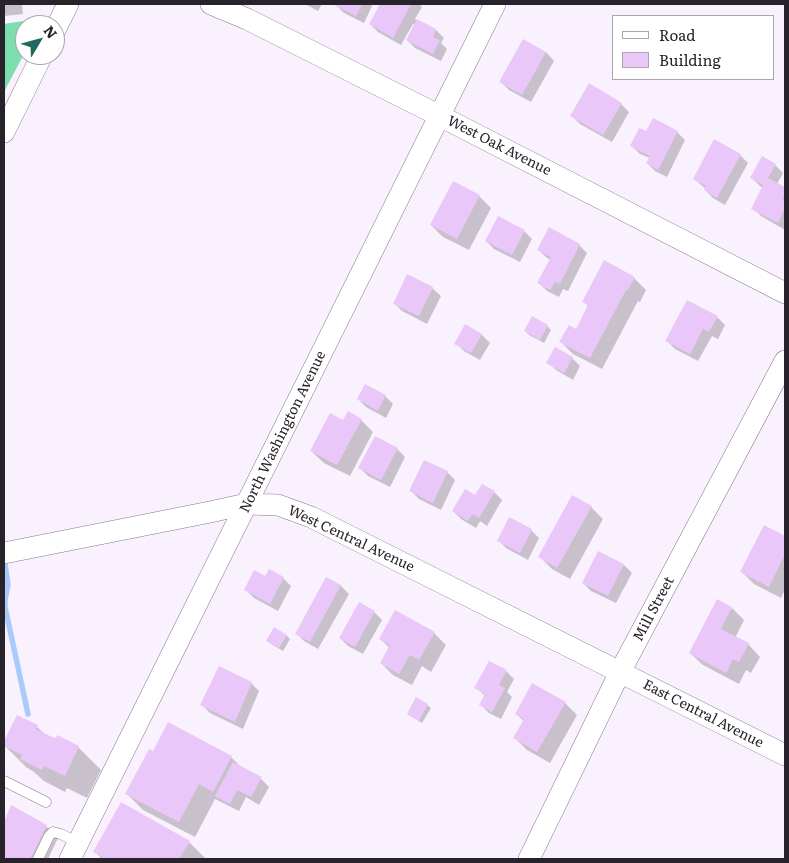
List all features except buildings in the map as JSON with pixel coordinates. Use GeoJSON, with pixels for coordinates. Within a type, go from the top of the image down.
{"type":"FeatureCollection","features":[{"type":"Feature","properties":{"kind":"street","name":"West Oak Avenue"},"geometry":{"type":"LineString","coordinates":[[211,4],[247,19],[440,116],[785,293]]}},
{"type":"Feature","properties":{"kind":"street","name":"North Washington Avenue"},"geometry":{"type":"LineString","coordinates":[[74,851],[495,4]]}},
{"type":"Feature","properties":{"kind":"street"},"geometry":{"type":"LineString","coordinates":[[4,132],[37,65]]}},
{"type":"Feature","properties":{"kind":"street","name":"Mill Street"},"geometry":{"type":"LineString","coordinates":[[529,859],[620,672],[785,362]]}},
{"type":"Feature","properties":{"kind":"street","name":"West Central Avenue"},"geometry":{"type":"LineString","coordinates":[[9,552],[247,504],[278,505],[311,516],[620,672]]}},
{"type":"Feature","properties":{"kind":"street","name":"East Central Avenue"},"geometry":{"type":"LineString","coordinates":[[620,672],[785,755]]}},
{"type":"Feature","properties":{"kind":"lane"},"geometry":{"type":"LineString","coordinates":[[4,781],[46,802]]}},
{"type":"Feature","properties":{"kind":"lane"},"geometry":{"type":"LineString","coordinates":[[38,859],[49,836],[53,832],[61,834],[74,851]]}},
{"type":"Feature","properties":{"kind":"green space"},"geometry":{"type":"Polygon","coordinates":[[[15,22],[15,65],[18,65],[4,92],[4,24],[15,22]]]}},
{"type":"Feature","properties":{"kind":"waterway"},"geometry":{"type":"LineString","coordinates":[[4,558],[8,585],[5,607],[28,714]]}}]}
